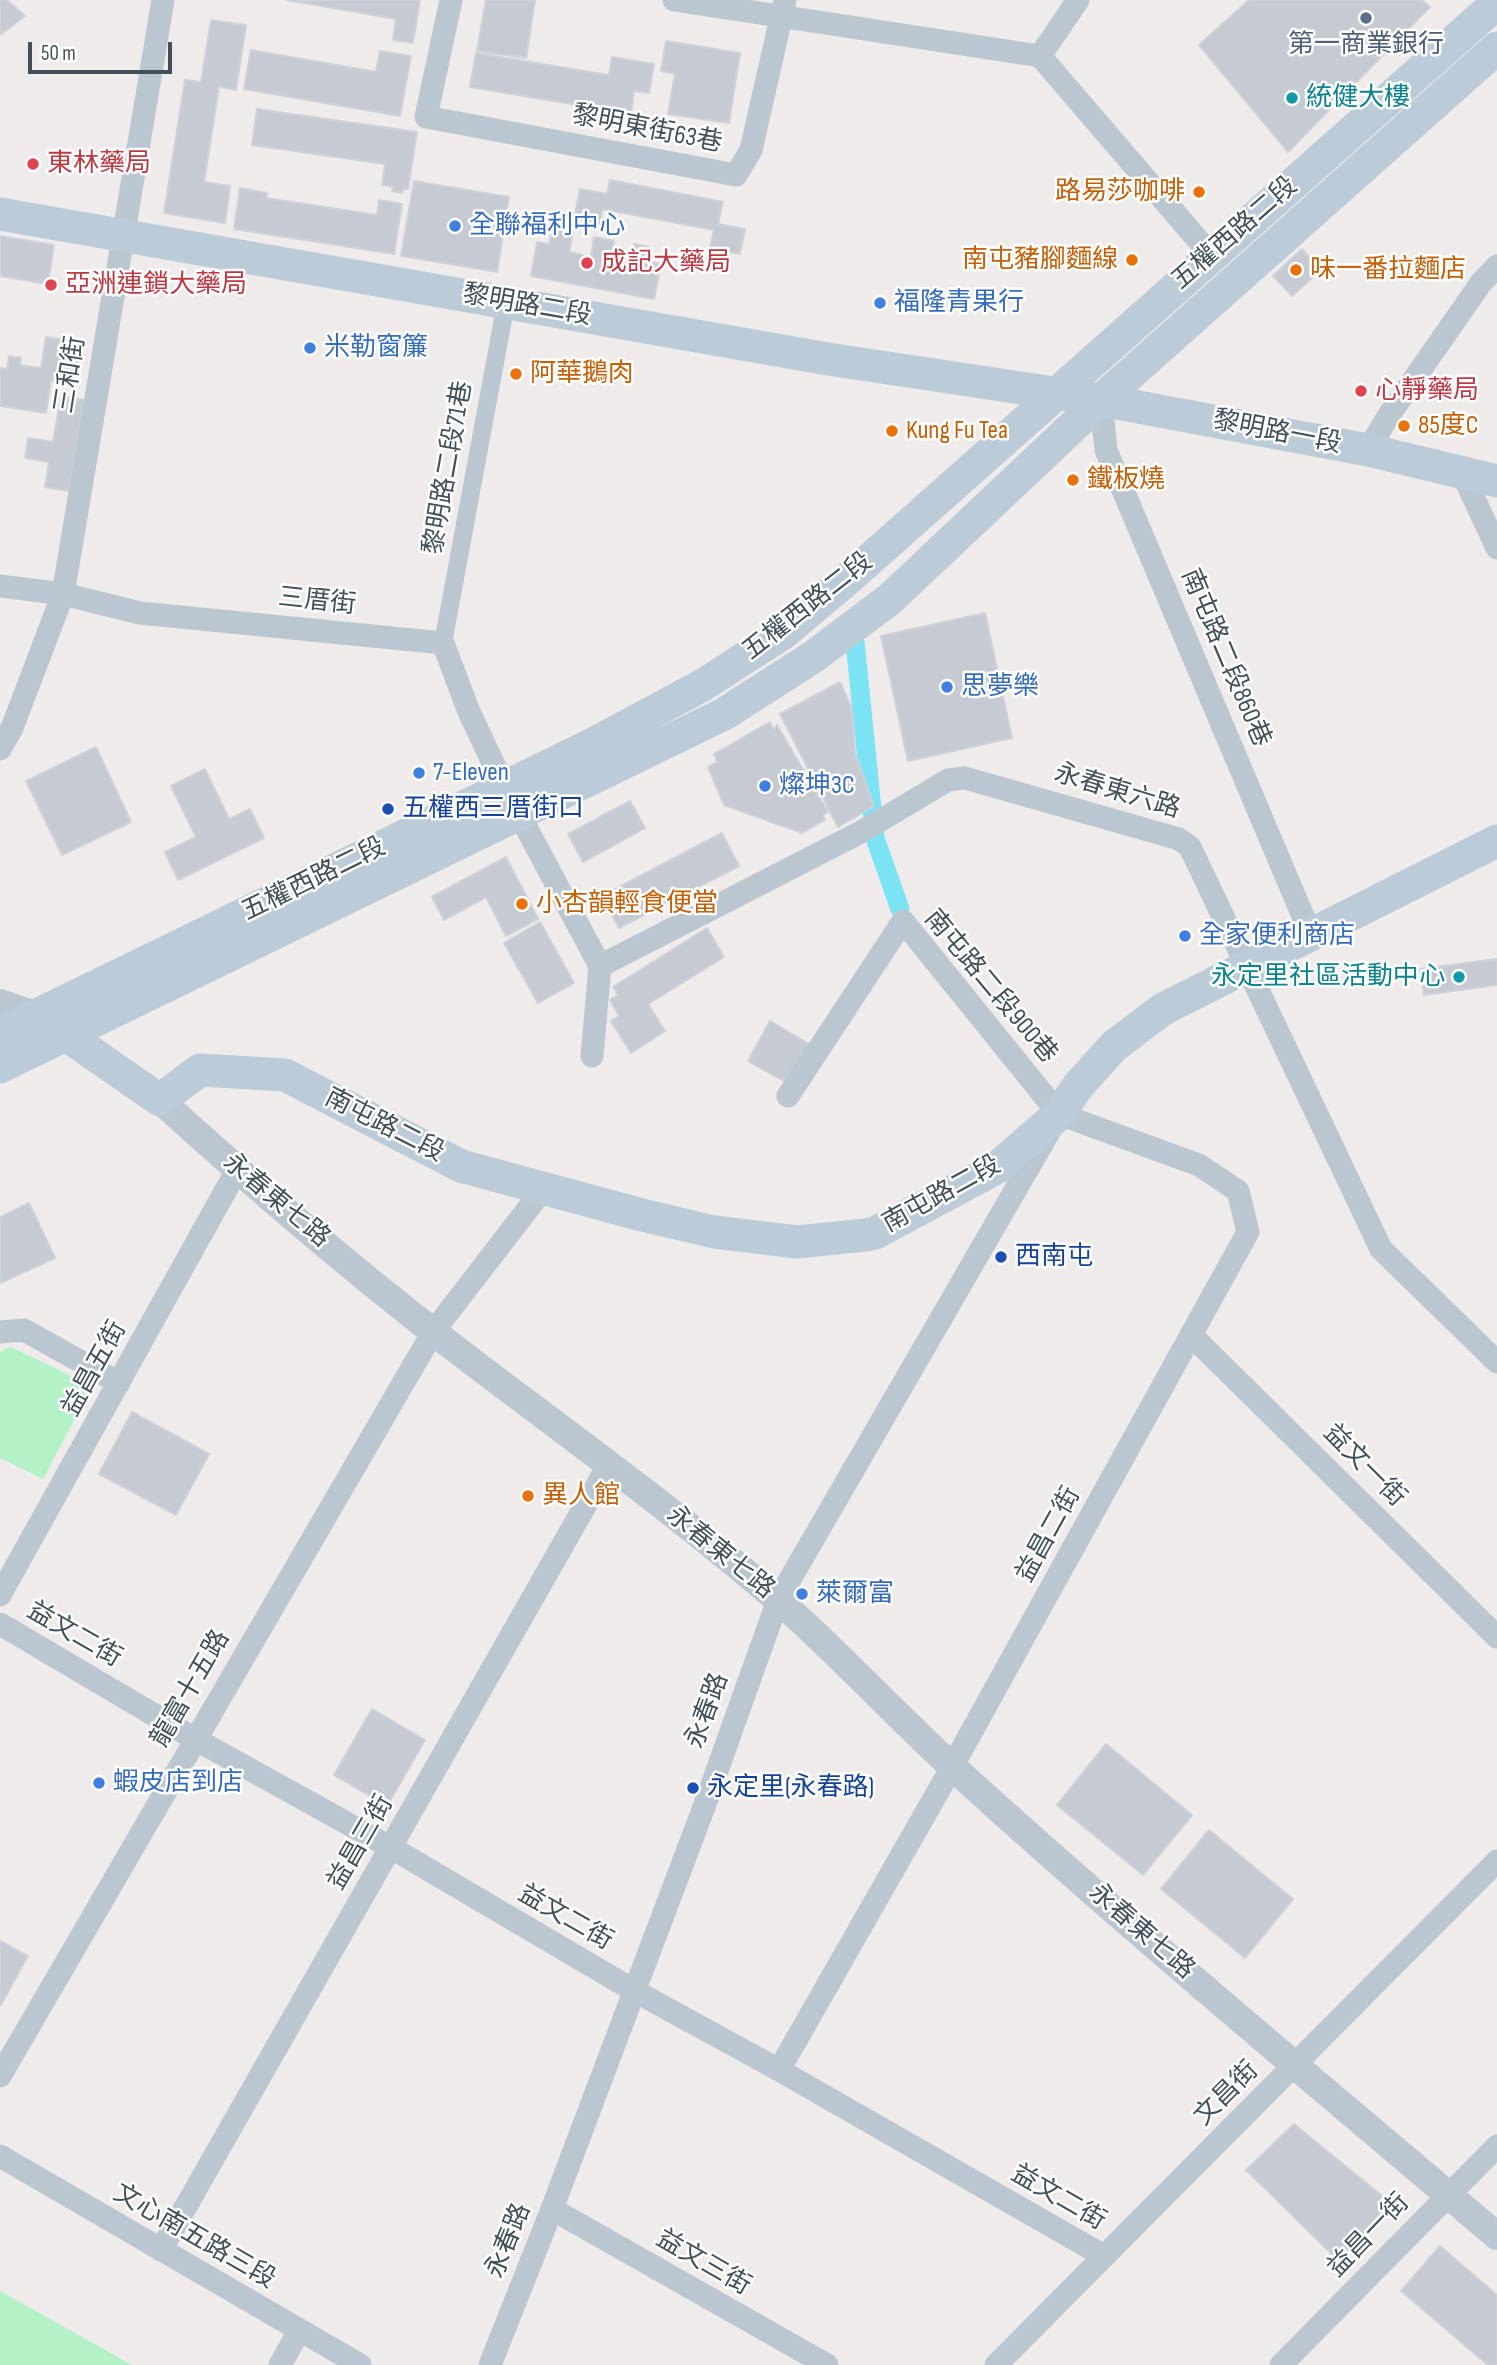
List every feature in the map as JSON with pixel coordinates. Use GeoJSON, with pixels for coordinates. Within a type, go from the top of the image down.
{"type":"FeatureCollection","features":[{"type":"Feature","properties":{"kind":"main road","name":"五權西路二段"},"geometry":{"type":"LineString","coordinates":[[0,1067],[512,801],[593,744],[702,685],[782,634],[851,576],[1497,3]]}},
{"type":"Feature","properties":{"kind":"main road","name":"五權西路二段"},"geometry":{"type":"LineString","coordinates":[[0,1033],[512,801],[724,714],[813,657],[890,599],[1101,400],[1497,48]]}},
{"type":"Feature","properties":{"kind":"main road","name":"黎明路二段"},"geometry":{"type":"LineString","coordinates":[[0,214],[828,359],[1055,393]]}},
{"type":"Feature","properties":{"kind":"main road","name":"黎明路一段"},"geometry":{"type":"LineString","coordinates":[[1055,393],[1368,450],[1497,481]]}},
{"type":"Feature","properties":{"kind":"main road","name":"南屯路二段"},"geometry":{"type":"LineString","coordinates":[[160,1100],[200,1070],[285,1074],[461,1166],[532,1186],[714,1232],[797,1242],[865,1235],[875,1233],[998,1167],[1059,1114],[1092,1068],[1128,1034],[1163,1009],[1497,841]]}},
{"type":"Feature","properties":{"kind":"main road","name":"永春東七路"},"geometry":{"type":"LineString","coordinates":[[35,1016],[66,1034],[160,1100]]}},
{"type":"Feature","properties":{"kind":"street","name":"三和街"},"geometry":{"type":"LineString","coordinates":[[0,749],[12,728],[63,594],[163,0]]}},
{"type":"Feature","properties":{"kind":"street","name":"黎明東街63巷"},"geometry":{"type":"LineString","coordinates":[[451,0],[426,117],[736,175],[751,150],[783,8]]}},
{"type":"Feature","properties":{"kind":"street"},"geometry":{"type":"LineString","coordinates":[[674,0],[783,8],[1040,57],[1211,255]]}},
{"type":"Feature","properties":{"kind":"street"},"geometry":{"type":"LineString","coordinates":[[1040,57],[1078,0]]}},
{"type":"Feature","properties":{"kind":"street"},"geometry":{"type":"LineString","coordinates":[[1368,450],[1389,415],[1481,283],[1497,266]]}},
{"type":"Feature","properties":{"kind":"street","name":"黎明路二段71巷"},"geometry":{"type":"LineString","coordinates":[[443,643],[506,303]]}},
{"type":"Feature","properties":{"kind":"street","name":"南屯路二段860巷"},"geometry":{"type":"LineString","coordinates":[[1101,400],[1105,450],[1311,935]]}},
{"type":"Feature","properties":{"kind":"street"},"geometry":{"type":"LineString","coordinates":[[1462,473],[1497,548]]}},
{"type":"Feature","properties":{"kind":"street","name":"三厝街"},"geometry":{"type":"LineString","coordinates":[[0,586],[63,594],[140,613],[443,643]]}},
{"type":"Feature","properties":{"kind":"street"},"geometry":{"type":"LineString","coordinates":[[443,643],[469,712],[512,801],[600,966],[592,1056]]}},
{"type":"Feature","properties":{"kind":"street","name":"永春東六路"},"geometry":{"type":"LineString","coordinates":[[600,966],[861,832],[948,780],[965,778],[1179,839],[1190,846],[1381,1249],[1497,1362]]}},
{"type":"Feature","properties":{"kind":"street","name":"南屯路二段900巷"},"geometry":{"type":"LineString","coordinates":[[788,1096],[903,921],[1059,1114]]}},
{"type":"Feature","properties":{"kind":"street","name":"永春東七路"},"geometry":{"type":"LineString","coordinates":[[0,1003],[35,1016]]}},
{"type":"Feature","properties":{"kind":"street","name":"永春東七路"},"geometry":{"type":"LineString","coordinates":[[160,1100],[237,1170],[433,1332],[609,1464],[778,1600],[953,1767],[1295,2066],[1497,2236]]}},
{"type":"Feature","properties":{"kind":"street","name":"益昌二街"},"geometry":{"type":"LineString","coordinates":[[779,2070],[953,1767],[1248,1232],[1238,1191],[1199,1165],[1059,1114]]}},
{"type":"Feature","properties":{"kind":"street","name":"永春路"},"geometry":{"type":"LineString","coordinates":[[490,2365],[704,1807],[778,1600],[1059,1114]]}},
{"type":"Feature","properties":{"kind":"street","name":"益昌五街"},"geometry":{"type":"LineString","coordinates":[[0,1595],[237,1170]]}},
{"type":"Feature","properties":{"kind":"street","name":"龍富十五路"},"geometry":{"type":"LineString","coordinates":[[0,2076],[433,1332],[544,1188]]}},
{"type":"Feature","properties":{"kind":"street"},"geometry":{"type":"LineString","coordinates":[[0,1332],[24,1330],[119,1383]]}},
{"type":"Feature","properties":{"kind":"street","name":"益文一街"},"geometry":{"type":"LineString","coordinates":[[1191,1335],[1497,1637]]}},
{"type":"Feature","properties":{"kind":"street","name":"益昌三街"},"geometry":{"type":"LineString","coordinates":[[161,2250],[609,1464]]}},
{"type":"Feature","properties":{"kind":"street","name":"益文二街"},"geometry":{"type":"LineString","coordinates":[[0,1625],[195,1739],[390,1847],[633,1990],[779,2070],[1104,2256]]}},
{"type":"Feature","properties":{"kind":"street","name":"文昌街"},"geometry":{"type":"LineString","coordinates":[[996,2365],[1497,1861]]}},
{"type":"Feature","properties":{"kind":"street","name":"益昌一街"},"geometry":{"type":"LineString","coordinates":[[1282,2365],[1497,2146]]}},
{"type":"Feature","properties":{"kind":"street","name":"文心南五路三段"},"geometry":{"type":"LineString","coordinates":[[0,2156],[360,2365]]}},
{"type":"Feature","properties":{"kind":"street","name":"益文三街"},"geometry":{"type":"LineString","coordinates":[[552,2209],[827,2365]]}},
{"type":"Feature","properties":{"kind":"street"},"geometry":{"type":"LineString","coordinates":[[280,2365],[299,2331]]}},
{"type":"Feature","properties":{"kind":"green space"},"geometry":{"type":"Polygon","coordinates":[[[11,1347],[82,1381],[90,1390],[43,1479],[0,1458],[0,1352],[11,1347]]]}},
{"type":"Feature","properties":{"kind":"green space"},"geometry":{"type":"Polygon","coordinates":[[[0,2291],[132,2365],[0,2365],[0,2291]]]}},
{"type":"Feature","properties":{"kind":"building"},"geometry":{"type":"Polygon","coordinates":[[[0,0],[7,0],[25,16],[0,35],[0,0]]]}},
{"type":"Feature","properties":{"kind":"building"},"geometry":{"type":"Polygon","coordinates":[[[287,0],[420,0],[413,43],[393,40],[396,19],[287,0]]]}},
{"type":"Feature","properties":{"kind":"building"},"geometry":{"type":"Polygon","coordinates":[[[486,0],[535,0],[526,58],[477,51],[486,0]]]}},
{"type":"Feature","properties":{"kind":"building","name":"統健大樓"},"geometry":{"type":"Polygon","coordinates":[[[1249,0],[1422,0],[1430,7],[1288,152],[1199,45],[1249,0]]]}},
{"type":"Feature","properties":{"kind":"building"},"geometry":{"type":"Polygon","coordinates":[[[211,20],[246,25],[236,90],[219,87],[204,182],[230,186],[225,223],[164,213],[185,80],[201,82],[211,20]]]}},
{"type":"Feature","properties":{"kind":"building"},"geometry":{"type":"Polygon","coordinates":[[[666,41],[740,53],[729,123],[668,114],[675,74],[661,71],[666,41]]]}},
{"type":"Feature","properties":{"kind":"building"},"geometry":{"type":"Polygon","coordinates":[[[251,50],[376,72],[380,51],[411,56],[400,116],[244,89],[251,50]]]}},
{"type":"Feature","properties":{"kind":"building"},"geometry":{"type":"Polygon","coordinates":[[[476,53],[609,75],[612,57],[654,64],[649,93],[634,91],[631,114],[470,87],[476,53]]]}},
{"type":"Feature","properties":{"kind":"building"},"geometry":{"type":"Polygon","coordinates":[[[257,109],[417,132],[408,189],[403,189],[402,193],[392,191],[393,187],[382,185],[385,164],[252,145],[257,109]]]}},
{"type":"Feature","properties":{"kind":"building"},"geometry":{"type":"Polygon","coordinates":[[[610,180],[723,202],[718,224],[745,229],[740,254],[710,248],[714,230],[602,209],[600,224],[574,219],[580,189],[607,194],[610,180]]]}},
{"type":"Feature","properties":{"kind":"building","name":"全聯福利中心"},"geometry":{"type":"Polygon","coordinates":[[[414,181],[509,197],[497,272],[401,256],[414,181]]]}},
{"type":"Feature","properties":{"kind":"building"},"geometry":{"type":"Polygon","coordinates":[[[240,188],[267,193],[266,198],[377,215],[379,200],[402,204],[394,254],[234,229],[240,188]]]}},
{"type":"Feature","properties":{"kind":"building"},"geometry":{"type":"Polygon","coordinates":[[[554,222],[574,226],[569,252],[591,257],[594,237],[614,241],[611,261],[630,264],[634,244],[649,247],[646,261],[661,264],[654,299],[531,276],[537,242],[549,244],[554,222]]]}},
{"type":"Feature","properties":{"kind":"building"},"geometry":{"type":"Polygon","coordinates":[[[0,236],[54,245],[48,284],[0,276],[0,236]]]}},
{"type":"Feature","properties":{"kind":"building"},"geometry":{"type":"Polygon","coordinates":[[[1302,249],[1321,270],[1292,296],[1273,276],[1302,249]]]}},
{"type":"Feature","properties":{"kind":"building"},"geometry":{"type":"Polygon","coordinates":[[[46,337],[81,342],[74,384],[51,380],[46,413],[0,406],[0,368],[7,369],[9,356],[21,358],[20,365],[41,368],[46,337]]]}},
{"type":"Feature","properties":{"kind":"building"},"geometry":{"type":"Polygon","coordinates":[[[61,396],[84,400],[69,491],[45,487],[49,462],[25,458],[28,438],[53,442],[61,396]]]}},
{"type":"Feature","properties":{"kind":"building","name":"思夢樂"},"geometry":{"type":"Polygon","coordinates":[[[985,613],[1012,738],[908,761],[881,636],[985,613]]]}},
{"type":"Feature","properties":{"kind":"building"},"geometry":{"type":"Polygon","coordinates":[[[840,682],[852,709],[855,753],[874,806],[838,827],[780,714],[840,682]]]}},
{"type":"Feature","properties":{"kind":"building","name":"燦坤3C"},"geometry":{"type":"Polygon","coordinates":[[[770,722],[774,730],[777,725],[828,812],[823,815],[825,820],[802,833],[724,805],[708,767],[717,762],[714,754],[770,722]]]}},
{"type":"Feature","properties":{"kind":"building"},"geometry":{"type":"Polygon","coordinates":[[[96,747],[131,822],[62,855],[26,781],[96,747]]]}},
{"type":"Feature","properties":{"kind":"building"},"geometry":{"type":"Polygon","coordinates":[[[205,769],[229,819],[250,809],[264,838],[178,880],[165,852],[196,837],[171,786],[205,769]]]}},
{"type":"Feature","properties":{"kind":"building"},"geometry":{"type":"Polygon","coordinates":[[[630,801],[645,828],[583,862],[568,834],[630,801]]]}},
{"type":"Feature","properties":{"kind":"building"},"geometry":{"type":"Polygon","coordinates":[[[722,833],[739,866],[619,928],[602,896],[722,833]]]}},
{"type":"Feature","properties":{"kind":"building"},"geometry":{"type":"Polygon","coordinates":[[[506,857],[538,919],[506,936],[486,897],[444,920],[432,897],[506,857]]]}},
{"type":"Feature","properties":{"kind":"building"},"geometry":{"type":"Polygon","coordinates":[[[540,922],[574,983],[538,1003],[504,943],[540,922]]]}},
{"type":"Feature","properties":{"kind":"building"},"geometry":{"type":"Polygon","coordinates":[[[707,928],[724,957],[648,1004],[665,1031],[631,1053],[611,1021],[619,1016],[610,1000],[618,995],[613,987],[707,928]]]}},
{"type":"Feature","properties":{"kind":"building","name":"永定里社區活動中心"},"geometry":{"type":"Polygon","coordinates":[[[1497,959],[1497,985],[1424,995],[1420,969],[1497,959]]]}},
{"type":"Feature","properties":{"kind":"building"},"geometry":{"type":"Polygon","coordinates":[[[770,1021],[811,1045],[789,1084],[748,1061],[770,1021]]]}},
{"type":"Feature","properties":{"kind":"building"},"geometry":{"type":"Polygon","coordinates":[[[29,1203],[55,1258],[0,1283],[0,1217],[29,1203]]]}},
{"type":"Feature","properties":{"kind":"building"},"geometry":{"type":"Polygon","coordinates":[[[132,1412],[209,1454],[176,1515],[99,1474],[132,1412]]]}},
{"type":"Feature","properties":{"kind":"building"},"geometry":{"type":"Polygon","coordinates":[[[372,1709],[425,1740],[387,1806],[334,1775],[372,1709]]]}},
{"type":"Feature","properties":{"kind":"building"},"geometry":{"type":"Polygon","coordinates":[[[1106,1744],[1192,1815],[1143,1875],[1057,1805],[1106,1744]]]}},
{"type":"Feature","properties":{"kind":"building"},"geometry":{"type":"Polygon","coordinates":[[[1209,1830],[1293,1899],[1245,1958],[1161,1889],[1209,1830]]]}},
{"type":"Feature","properties":{"kind":"building"},"geometry":{"type":"Polygon","coordinates":[[[0,1941],[28,1956],[0,2006],[0,1941]]]}},
{"type":"Feature","properties":{"kind":"building"},"geometry":{"type":"Polygon","coordinates":[[[1294,2124],[1397,2208],[1338,2260],[1246,2170],[1294,2124]]]}},
{"type":"Feature","properties":{"kind":"building"},"geometry":{"type":"Polygon","coordinates":[[[1440,2246],[1497,2295],[1497,2365],[1488,2365],[1401,2291],[1440,2246]]]}},
{"type":"Feature","properties":{"kind":"waterway"},"geometry":{"type":"LineString","coordinates":[[855,642],[875,838],[900,909]]}},
{"type":"Feature","properties":{"kind":"place","name":"第一商業銀行"},"geometry":{"type":"Point","coordinates":[1366,18]}},
{"type":"Feature","properties":{"kind":"place","name":"統健大樓"},"geometry":{"type":"Point","coordinates":[1292,98]}},
{"type":"Feature","properties":{"kind":"place","name":"東林藥局"},"geometry":{"type":"Point","coordinates":[33,164]}},
{"type":"Feature","properties":{"kind":"place","name":"路易莎咖啡"},"geometry":{"type":"Point","coordinates":[1199,192]}},
{"type":"Feature","properties":{"kind":"place","name":"全聯福利中心"},"geometry":{"type":"Point","coordinates":[455,226]}},
{"type":"Feature","properties":{"kind":"place","name":"南屯豬腳麵線"},"geometry":{"type":"Point","coordinates":[1132,260]}},
{"type":"Feature","properties":{"kind":"place","name":"成記大藥局"},"geometry":{"type":"Point","coordinates":[587,263]}},
{"type":"Feature","properties":{"kind":"place","name":"味一番拉麵店"},"geometry":{"type":"Point","coordinates":[1296,270]}},
{"type":"Feature","properties":{"kind":"place","name":"亞洲連鎖大藥局"},"geometry":{"type":"Point","coordinates":[51,285]}},
{"type":"Feature","properties":{"kind":"place","name":"福隆青果行"},"geometry":{"type":"Point","coordinates":[880,303]}},
{"type":"Feature","properties":{"kind":"place","name":"米勒窗簾"},"geometry":{"type":"Point","coordinates":[310,348]}},
{"type":"Feature","properties":{"kind":"place","name":"阿華鵝肉"},"geometry":{"type":"Point","coordinates":[516,374]}},
{"type":"Feature","properties":{"kind":"place","name":"心靜藥局"},"geometry":{"type":"Point","coordinates":[1361,391]}},
{"type":"Feature","properties":{"kind":"place","name":"85度C"},"geometry":{"type":"Point","coordinates":[1404,426]}},
{"type":"Feature","properties":{"kind":"place","name":"Kung Fu Tea"},"geometry":{"type":"Point","coordinates":[892,431]}},
{"type":"Feature","properties":{"kind":"place","name":"鐵板燒"},"geometry":{"type":"Point","coordinates":[1073,480]}},
{"type":"Feature","properties":{"kind":"place","name":"思夢樂"},"geometry":{"type":"Point","coordinates":[947,687]}},
{"type":"Feature","properties":{"kind":"place","name":"7-Eleven"},"geometry":{"type":"Point","coordinates":[419,773]}},
{"type":"Feature","properties":{"kind":"place","name":"燦坤3C"},"geometry":{"type":"Point","coordinates":[765,786]}},
{"type":"Feature","properties":{"kind":"place","name":"五權西三厝街口"},"geometry":{"type":"Point","coordinates":[388,809]}},
{"type":"Feature","properties":{"kind":"place","name":"小杏韻輕食便當"},"geometry":{"type":"Point","coordinates":[522,904]}},
{"type":"Feature","properties":{"kind":"place","name":"全家便利商店"},"geometry":{"type":"Point","coordinates":[1185,936]}},
{"type":"Feature","properties":{"kind":"place","name":"永定里社區活動中心"},"geometry":{"type":"Point","coordinates":[1459,977]}},
{"type":"Feature","properties":{"kind":"place","name":"西南屯"},"geometry":{"type":"Point","coordinates":[1001,1257]}},
{"type":"Feature","properties":{"kind":"place","name":"異人館"},"geometry":{"type":"Point","coordinates":[528,1496]}},
{"type":"Feature","properties":{"kind":"place","name":"萊爾富"},"geometry":{"type":"Point","coordinates":[802,1594]}},
{"type":"Feature","properties":{"kind":"place","name":"蝦皮店到店"},"geometry":{"type":"Point","coordinates":[99,1783]}},
{"type":"Feature","properties":{"kind":"place","name":"永定里(永春路)"},"geometry":{"type":"Point","coordinates":[693,1788]}}]}
